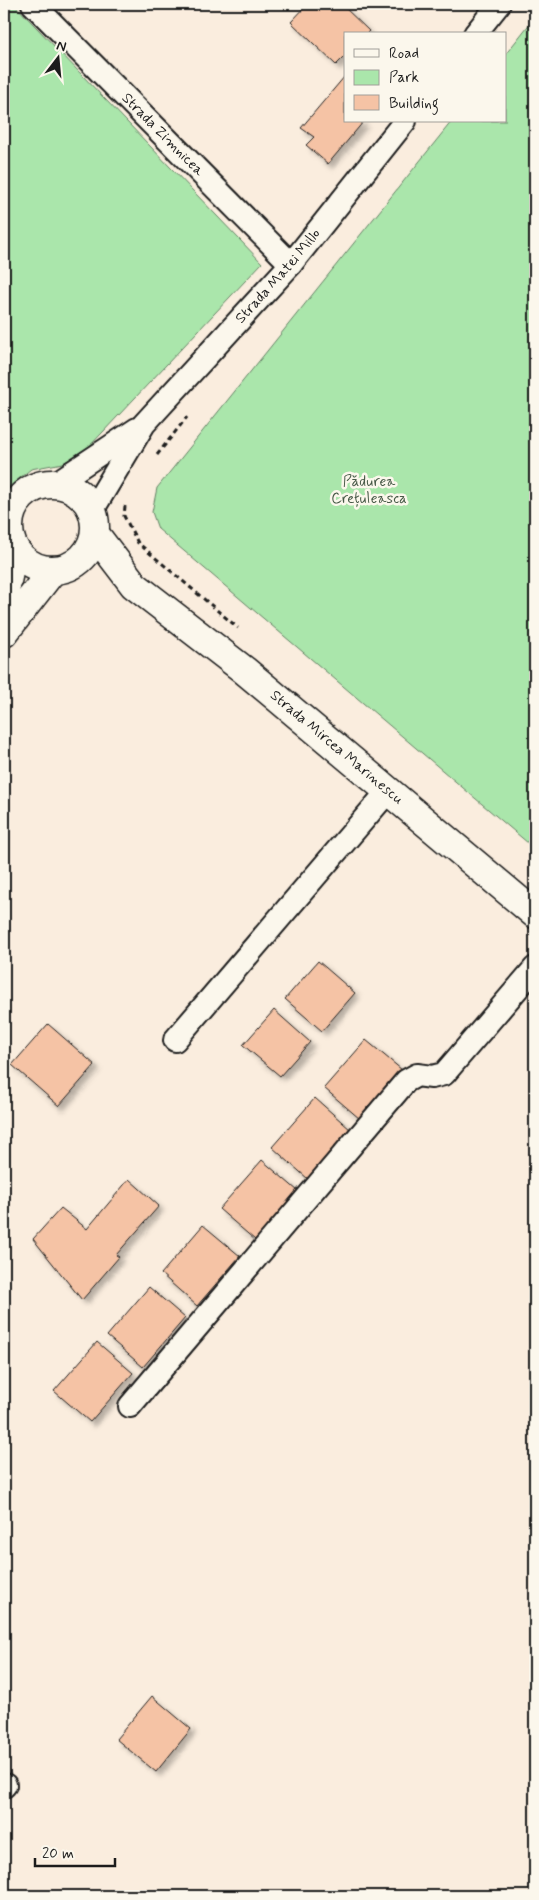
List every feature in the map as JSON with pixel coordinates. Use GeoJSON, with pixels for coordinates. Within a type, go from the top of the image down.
{"type":"FeatureCollection","features":[{"type":"Feature","properties":{"kind":"street","name":"Strada Zimnicea"},"geometry":{"type":"LineString","coordinates":[[33,4],[291,264]]}},
{"type":"Feature","properties":{"kind":"street"},"geometry":{"type":"LineString","coordinates":[[477,32],[499,4]]}},
{"type":"Feature","properties":{"kind":"street","name":"Strada Matei Millo"},"geometry":{"type":"LineString","coordinates":[[4,596],[14,548],[9,536],[8,524],[15,502],[33,487],[56,484],[144,424],[291,264],[404,122]]}},
{"type":"Feature","properties":{"kind":"street","name":"Strada Matei Millo"},"geometry":{"type":"LineString","coordinates":[[4,633],[64,566],[85,555],[91,545],[93,522],[144,424]]}},
{"type":"Feature","properties":{"kind":"street"},"geometry":{"type":"LineString","coordinates":[[56,484],[68,486],[86,500],[93,522]]}},
{"type":"Feature","properties":{"kind":"street","name":"Strada Mircea Marinescu"},"geometry":{"type":"LineString","coordinates":[[93,522],[134,585],[244,670],[535,914]]}},
{"type":"Feature","properties":{"kind":"street"},"geometry":{"type":"LineString","coordinates":[[14,548],[21,557],[41,569],[64,566]]}},
{"type":"Feature","properties":{"kind":"street","name":"Strada Mircea Marinescu"},"geometry":{"type":"LineString","coordinates":[[64,566],[134,585]]}},
{"type":"Feature","properties":{"kind":"street"},"geometry":{"type":"LineString","coordinates":[[175,1040],[389,790]]}},
{"type":"Feature","properties":{"kind":"street"},"geometry":{"type":"LineString","coordinates":[[130,1406],[406,1080],[417,1075],[432,1077],[444,1074],[535,968]]}},
{"type":"Feature","properties":{"kind":"path"},"geometry":{"type":"LineString","coordinates":[[152,462],[189,415]]}},
{"type":"Feature","properties":{"kind":"path"},"geometry":{"type":"LineString","coordinates":[[126,500],[124,516],[138,543],[243,632]]}},
{"type":"Feature","properties":{"kind":"green space"},"geometry":{"type":"Polygon","coordinates":[[[4,4],[14,4],[262,263],[86,450],[63,463],[31,469],[5,490],[4,494],[4,4]]]}},
{"type":"Feature","properties":{"kind":"green space","name":"Pădurea Crețuleasca"},"geometry":{"type":"Polygon","coordinates":[[[535,17],[535,849],[158,529],[152,512],[157,488],[451,122],[506,122],[506,54],[535,17]]]}},
{"type":"Feature","properties":{"kind":"building"},"geometry":{"type":"Polygon","coordinates":[[[308,4],[341,4],[369,31],[344,32],[344,57],[336,65],[291,22],[308,4]]]}},
{"type":"Feature","properties":{"kind":"building"},"geometry":{"type":"Polygon","coordinates":[[[344,77],[344,122],[363,122],[328,164],[306,145],[314,137],[301,128],[344,77]]]}},
{"type":"Feature","properties":{"kind":"building"},"geometry":{"type":"Polygon","coordinates":[[[318,961],[355,993],[322,1031],[285,999],[318,961]]]}},
{"type":"Feature","properties":{"kind":"building"},"geometry":{"type":"Polygon","coordinates":[[[274,1010],[310,1042],[280,1076],[243,1045],[274,1010]]]}},
{"type":"Feature","properties":{"kind":"building"},"geometry":{"type":"Polygon","coordinates":[[[48,1024],[95,1065],[59,1106],[12,1065],[48,1024]]]}},
{"type":"Feature","properties":{"kind":"building"},"geometry":{"type":"Polygon","coordinates":[[[366,1040],[402,1070],[360,1119],[324,1088],[366,1040]]]}},
{"type":"Feature","properties":{"kind":"building"},"geometry":{"type":"Polygon","coordinates":[[[315,1098],[351,1130],[308,1179],[272,1147],[315,1098]]]}},
{"type":"Feature","properties":{"kind":"building"},"geometry":{"type":"Polygon","coordinates":[[[262,1160],[298,1191],[255,1240],[219,1209],[262,1160]]]}},
{"type":"Feature","properties":{"kind":"building"},"geometry":{"type":"Polygon","coordinates":[[[129,1179],[159,1206],[116,1255],[119,1257],[82,1300],[33,1239],[61,1208],[87,1229],[129,1179]]]}},
{"type":"Feature","properties":{"kind":"building"},"geometry":{"type":"Polygon","coordinates":[[[203,1225],[240,1256],[197,1306],[161,1274],[203,1225]]]}},
{"type":"Feature","properties":{"kind":"building"},"geometry":{"type":"Polygon","coordinates":[[[149,1287],[185,1318],[143,1367],[107,1336],[149,1287]]]}},
{"type":"Feature","properties":{"kind":"building"},"geometry":{"type":"Polygon","coordinates":[[[97,1342],[133,1373],[90,1422],[54,1391],[97,1342]]]}},
{"type":"Feature","properties":{"kind":"building"},"geometry":{"type":"Polygon","coordinates":[[[152,1696],[191,1729],[156,1772],[116,1739],[152,1696]]]}}]}
